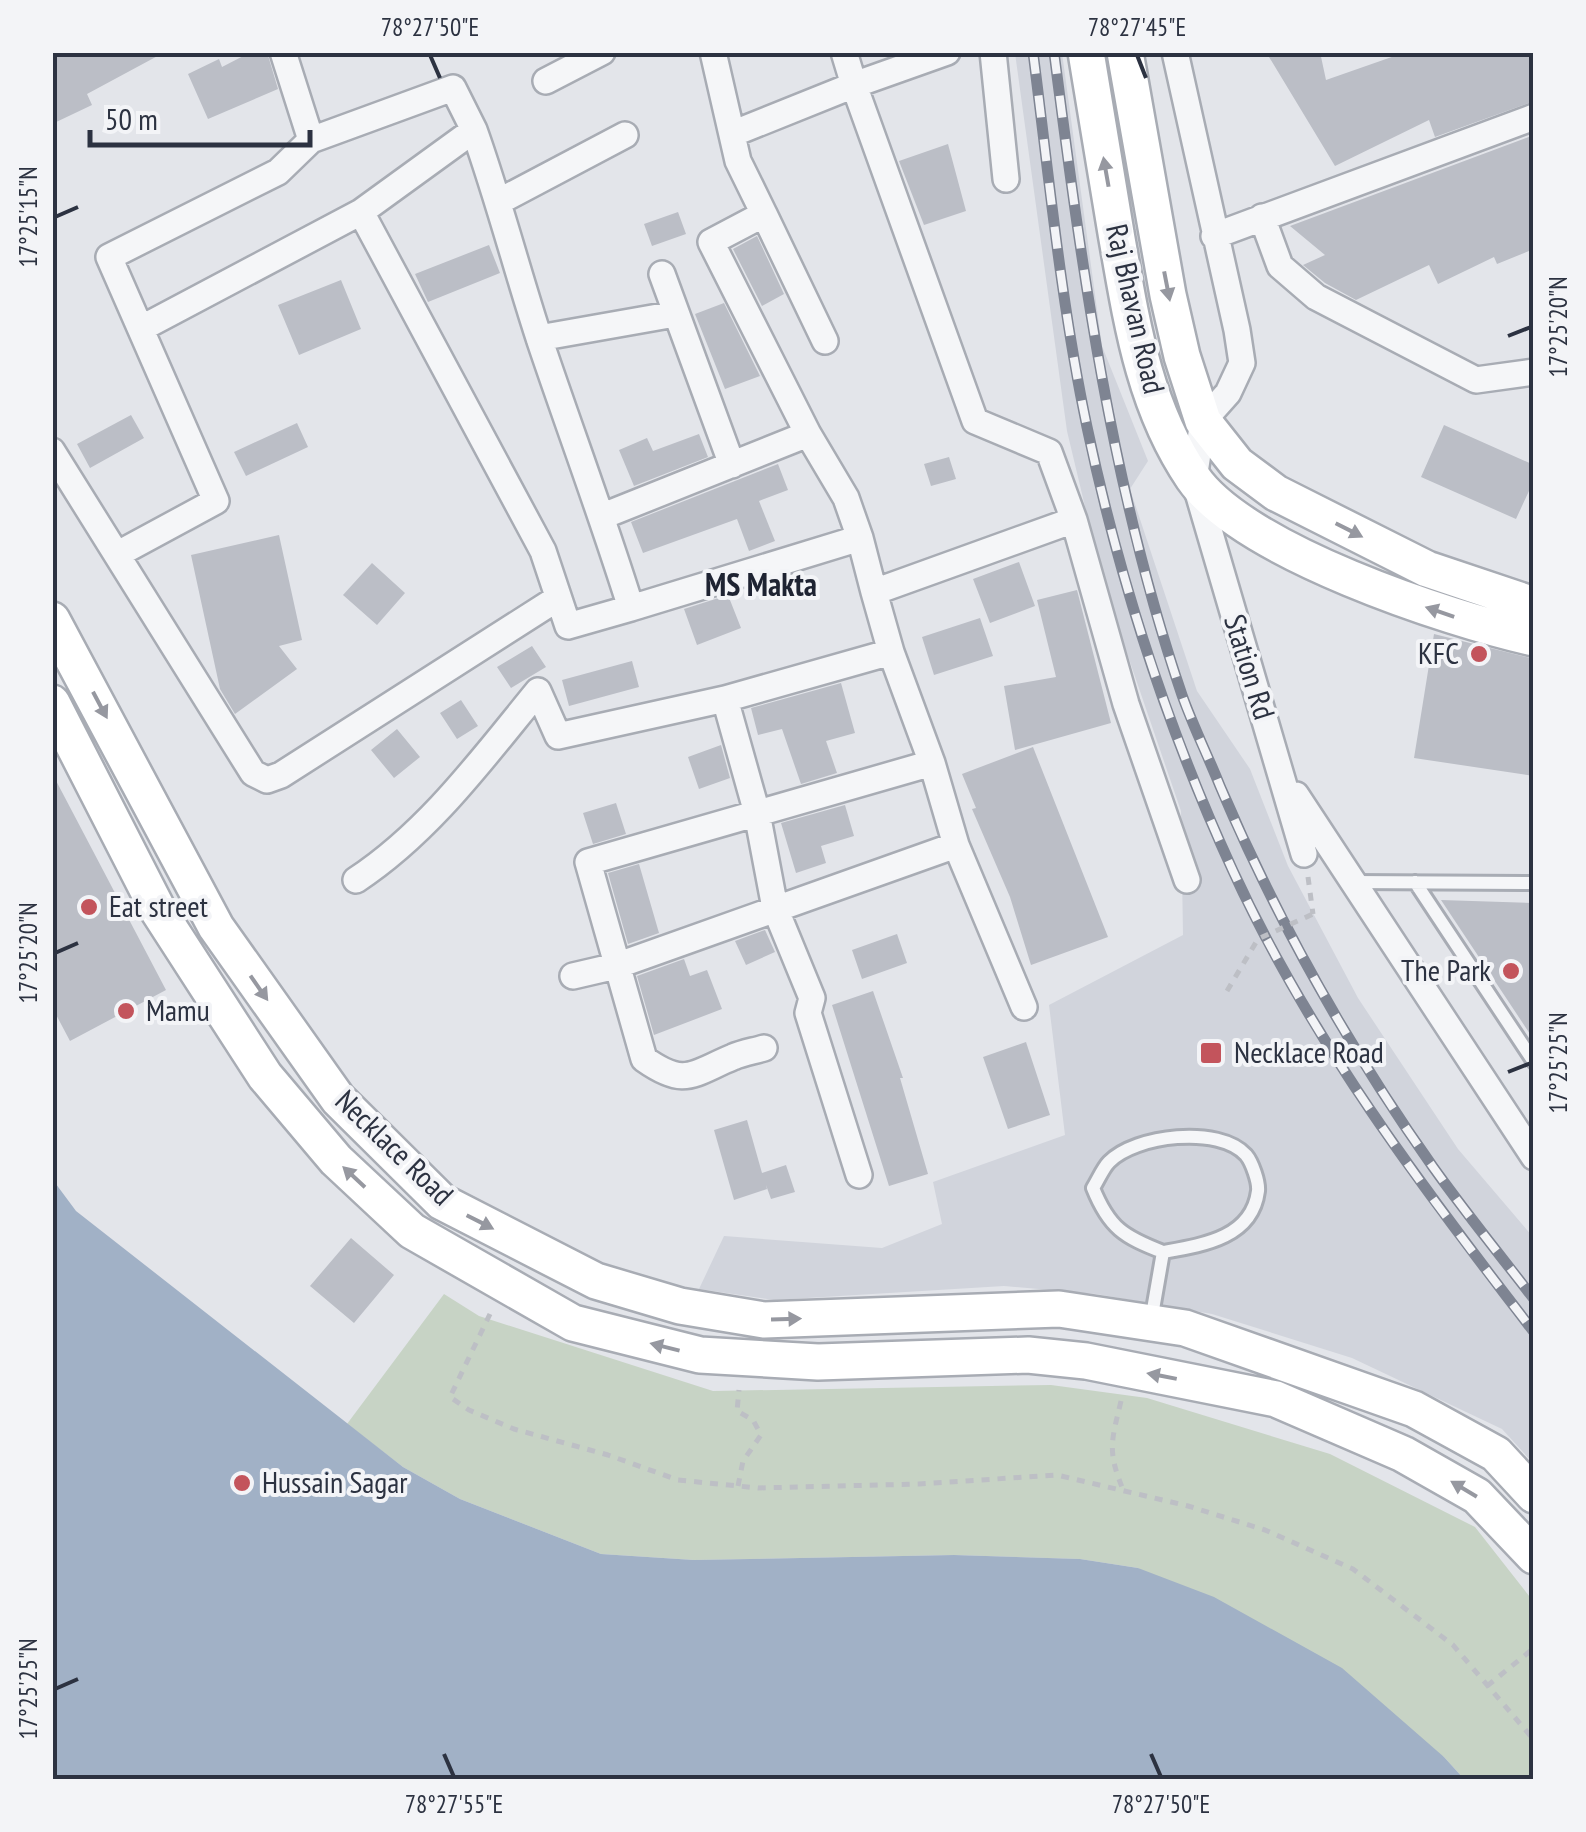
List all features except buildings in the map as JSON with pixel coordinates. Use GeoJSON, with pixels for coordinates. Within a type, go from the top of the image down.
{"type":"FeatureCollection","features":[{"type":"Feature","properties":{"kind":"main road","name":"Raj Bhavan Road"},"geometry":{"type":"LineString","coordinates":[[1086,52],[1130,317],[1144,374],[1166,430],[1194,479],[1210,498],[1243,524],[1284,547],[1402,600],[1475,625],[1534,638]]}},
{"type":"Feature","properties":{"kind":"main road","name":"Raj Bhavan Road"},"geometry":{"type":"LineString","coordinates":[[1125,52],[1168,295],[1203,421],[1237,464],[1276,493],[1427,569],[1534,605]]}},
{"type":"Feature","properties":{"kind":"main road","name":"Necklace Road"},"geometry":{"type":"LineString","coordinates":[[52,620],[216,926],[338,1099],[442,1202],[596,1281],[680,1306],[764,1320],[1059,1309],[1186,1328],[1414,1410],[1496,1454],[1534,1496]]}},
{"type":"Feature","properties":{"kind":"main road","name":"Necklace Road"},"geometry":{"type":"LineString","coordinates":[[52,703],[159,912],[265,1076],[336,1160],[412,1231],[504,1284],[574,1323],[700,1356],[818,1362],[1028,1355],[1128,1369],[1276,1398],[1403,1454],[1477,1496],[1534,1556]]}},
{"type":"Feature","properties":{"kind":"street"},"geometry":{"type":"LineString","coordinates":[[283,52],[311,140]]}},
{"type":"Feature","properties":{"kind":"street"},"geometry":{"type":"LineString","coordinates":[[546,81],[602,52]]}},
{"type":"Feature","properties":{"kind":"street"},"geometry":{"type":"LineString","coordinates":[[713,52],[738,161],[825,342]]}},
{"type":"Feature","properties":{"kind":"street"},"geometry":{"type":"LineString","coordinates":[[844,52],[976,421],[1049,452],[1074,520],[1126,704],[1187,880]]}},
{"type":"Feature","properties":{"kind":"street"},"geometry":{"type":"LineString","coordinates":[[732,134],[947,52]]}},
{"type":"Feature","properties":{"kind":"street"},"geometry":{"type":"LineString","coordinates":[[993,52],[1006,179]]}},
{"type":"Feature","properties":{"kind":"street"},"geometry":{"type":"LineString","coordinates":[[1175,52],[1242,364],[1228,393],[1203,421],[1194,479]]}},
{"type":"Feature","properties":{"kind":"street"},"geometry":{"type":"LineString","coordinates":[[118,554],[216,500],[109,257],[278,172],[311,140],[453,88],[474,130],[500,201],[540,338],[603,516],[630,608]]}},
{"type":"Feature","properties":{"kind":"street"},"geometry":{"type":"LineString","coordinates":[[1214,236],[1534,117]]}},
{"type":"Feature","properties":{"kind":"street"},"geometry":{"type":"LineString","coordinates":[[142,328],[361,212],[474,130]]}},
{"type":"Feature","properties":{"kind":"street"},"geometry":{"type":"LineString","coordinates":[[500,201],[625,136]]}},
{"type":"Feature","properties":{"kind":"street"},"geometry":{"type":"LineString","coordinates":[[361,212],[543,551],[568,626],[860,538]]}},
{"type":"Feature","properties":{"kind":"street"},"geometry":{"type":"LineString","coordinates":[[764,214],[711,242],[808,434],[846,498],[891,652],[932,762],[956,845],[1024,1007]]}},
{"type":"Feature","properties":{"kind":"street"},"geometry":{"type":"LineString","coordinates":[[1262,217],[1280,266],[1316,298],[1476,380],[1534,372]]}},
{"type":"Feature","properties":{"kind":"street"},"geometry":{"type":"LineString","coordinates":[[662,274],[732,465]]}},
{"type":"Feature","properties":{"kind":"street"},"geometry":{"type":"LineString","coordinates":[[540,338],[674,314]]}},
{"type":"Feature","properties":{"kind":"street"},"geometry":{"type":"LineString","coordinates":[[603,516],[808,434]]}},
{"type":"Feature","properties":{"kind":"street"},"geometry":{"type":"LineString","coordinates":[[52,451],[253,772],[267,780],[281,776],[558,598]]}},
{"type":"Feature","properties":{"kind":"street","name":"Station Rd"},"geometry":{"type":"LineString","coordinates":[[1194,479],[1304,854]]}},
{"type":"Feature","properties":{"kind":"street"},"geometry":{"type":"LineString","coordinates":[[874,592],[1074,520]]}},
{"type":"Feature","properties":{"kind":"street"},"geometry":{"type":"LineString","coordinates":[[356,880],[392,856],[473,770],[538,690],[558,736],[725,700],[891,652]]}},
{"type":"Feature","properties":{"kind":"street"},"geometry":{"type":"LineString","coordinates":[[725,700],[757,813],[775,908],[812,998],[808,1013],[859,1175]]}},
{"type":"Feature","properties":{"kind":"street"},"geometry":{"type":"LineString","coordinates":[[764,1048],[734,1056],[700,1075],[666,1074],[644,1058],[588,862],[932,762]]}},
{"type":"Feature","properties":{"kind":"street"},"geometry":{"type":"LineString","coordinates":[[1280,770],[1352,882],[1526,1130],[1534,1157]]}},
{"type":"Feature","properties":{"kind":"street"},"geometry":{"type":"LineString","coordinates":[[573,976],[616,966],[956,845]]}},
{"type":"Feature","properties":{"kind":"lane"},"geometry":{"type":"LineString","coordinates":[[1352,882],[1534,882]]}},
{"type":"Feature","properties":{"kind":"lane"},"geometry":{"type":"LineString","coordinates":[[1415,882],[1534,1062]]}},
{"type":"Feature","properties":{"kind":"lane"},"geometry":{"type":"LineString","coordinates":[[1182,1137],[1219,1140],[1246,1154],[1259,1185],[1254,1212],[1228,1236],[1164,1252],[1130,1240],[1104,1216],[1094,1188],[1109,1162],[1140,1142],[1182,1137]]}},
{"type":"Feature","properties":{"kind":"lane"},"geometry":{"type":"LineString","coordinates":[[1151,1323],[1164,1252]]}},
{"type":"Feature","properties":{"kind":"path"},"geometry":{"type":"LineString","coordinates":[[1227,991],[1258,939],[1314,914],[1304,854]]}},
{"type":"Feature","properties":{"kind":"path"},"geometry":{"type":"LineString","coordinates":[[504,1284],[450,1396],[469,1410],[514,1429],[678,1480],[738,1486],[919,1484],[1057,1475],[1188,1506],[1265,1530],[1353,1569],[1453,1645],[1534,1740]]}},
{"type":"Feature","properties":{"kind":"path"},"geometry":{"type":"LineString","coordinates":[[738,1486],[743,1461],[761,1435],[753,1420],[737,1411],[742,1358]]}},
{"type":"Feature","properties":{"kind":"path"},"geometry":{"type":"LineString","coordinates":[[1124,1492],[1111,1462],[1111,1443],[1128,1369]]}},
{"type":"Feature","properties":{"kind":"path"},"geometry":{"type":"LineString","coordinates":[[1488,1686],[1534,1648]]}},
{"type":"Feature","properties":{"kind":"shaded area"},"geometry":{"type":"Polygon","coordinates":[[[1015,53],[1062,53],[1102,346],[1148,461],[1130,489],[1197,691],[1250,769],[1288,866],[1358,998],[1458,1149],[1533,1237],[1533,1463],[1502,1429],[1352,1358],[1212,1314],[1096,1294],[1004,1286],[774,1300],[699,1289],[724,1236],[882,1248],[942,1224],[933,1182],[1065,1135],[1049,1005],[1183,935],[1181,811],[1104,586],[1067,431],[1015,53]]]}},
{"type":"Feature","properties":{"kind":"green space"},"geometry":{"type":"Polygon","coordinates":[[[444,1294],[479,1316],[713,1391],[1051,1385],[1147,1398],[1330,1454],[1475,1527],[1533,1601],[1533,1779],[1464,1779],[1444,1757],[1138,1568],[1080,1559],[954,1555],[694,1560],[601,1554],[460,1499],[403,1467],[347,1424],[444,1294]]]}},
{"type":"Feature","properties":{"kind":"water","name":"Hussain Sagar"},"geometry":{"type":"Polygon","coordinates":[[[53,1180],[76,1211],[403,1467],[460,1499],[601,1554],[694,1560],[954,1555],[1080,1559],[1138,1568],[1214,1597],[1342,1668],[1464,1779],[53,1779],[53,1180]]]}},
{"type":"Feature","properties":{"kind":"railway"},"geometry":{"type":"LineString","coordinates":[[1033,52],[1063,287],[1087,427],[1130,597],[1187,764],[1233,871],[1297,994],[1370,1110],[1534,1332]]}},
{"type":"Feature","properties":{"kind":"railway"},"geometry":{"type":"LineString","coordinates":[[1054,52],[1088,296],[1118,458],[1157,617],[1186,707],[1290,934],[1344,1029],[1433,1167],[1534,1299]]}},
{"type":"Feature","properties":{"kind":"place","name":"KFC"},"geometry":{"type":"Point","coordinates":[1479,654]}},
{"type":"Feature","properties":{"kind":"place","name":"Eat street"},"geometry":{"type":"Point","coordinates":[89,907]}},
{"type":"Feature","properties":{"kind":"place","name":"The Park"},"geometry":{"type":"Point","coordinates":[1511,971]}},
{"type":"Feature","properties":{"kind":"place","name":"Mamu"},"geometry":{"type":"Point","coordinates":[126,1011]}},
{"type":"Feature","properties":{"kind":"place","name":"Necklace Road"},"geometry":{"type":"Point","coordinates":[1211,1053]}},
{"type":"Feature","properties":{"kind":"place","name":"Hussain Sagar"},"geometry":{"type":"Point","coordinates":[242,1483]}},
{"type":"Feature","properties":{"kind":"district","name":"MS Makta"},"geometry":{"type":"Point","coordinates":[761,585]}}]}
